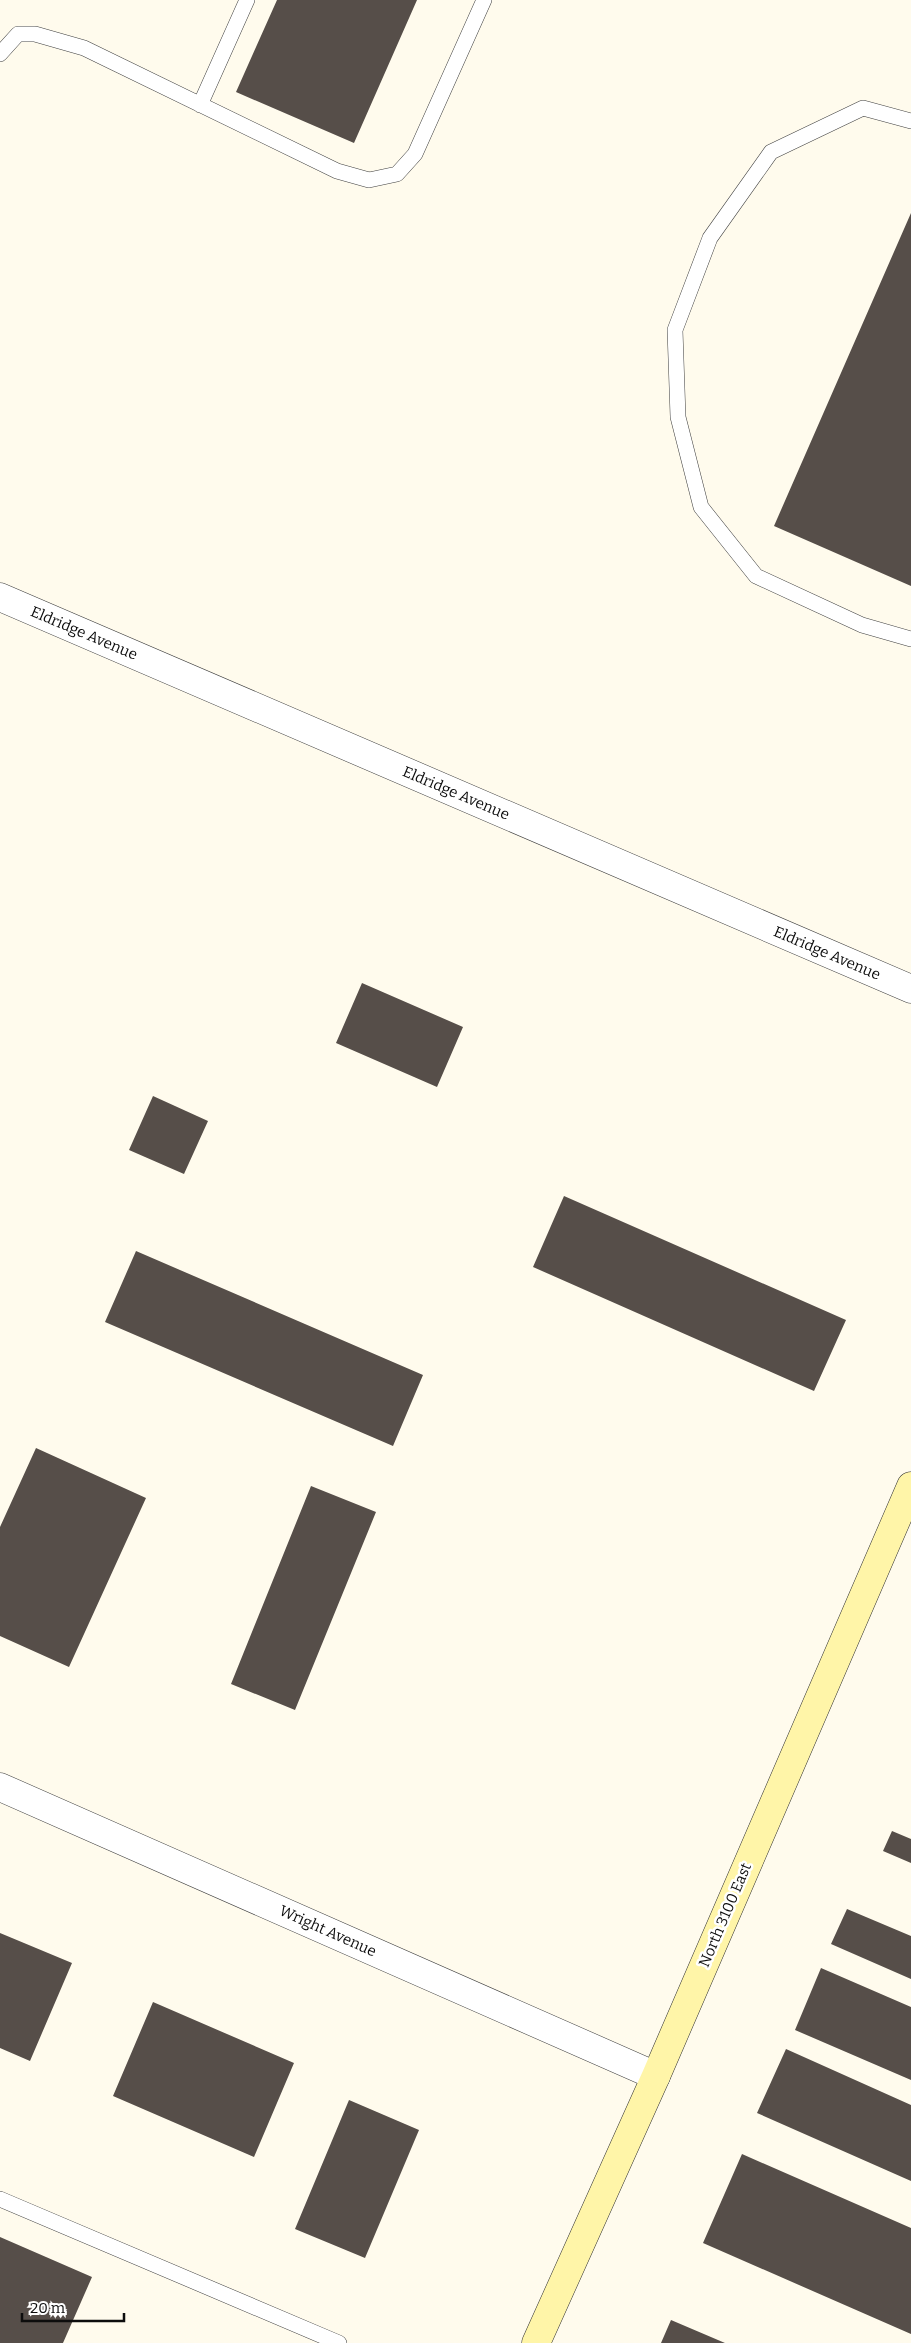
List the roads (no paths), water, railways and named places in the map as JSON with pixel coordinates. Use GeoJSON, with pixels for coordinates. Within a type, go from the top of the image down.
{"type":"FeatureCollection","features":[{"type":"Feature","properties":{"kind":"main road","name":"North 3100 East"},"geometry":{"type":"LineString","coordinates":[[536,2343],[656,2076],[911,1486]]}},
{"type":"Feature","properties":{"kind":"street","name":"Eldridge Avenue"},"geometry":{"type":"LineString","coordinates":[[0,597],[911,989]]}},
{"type":"Feature","properties":{"kind":"street","name":"Wright Avenue"},"geometry":{"type":"LineString","coordinates":[[0,1787],[656,2076]]}},
{"type":"Feature","properties":{"kind":"lane"},"geometry":{"type":"LineString","coordinates":[[200,104],[247,0]]}},
{"type":"Feature","properties":{"kind":"lane"},"geometry":{"type":"LineString","coordinates":[[0,54],[18,34],[35,34],[84,48],[337,171],[369,180],[397,174],[415,154],[484,0]]}},
{"type":"Feature","properties":{"kind":"lane"},"geometry":{"type":"LineString","coordinates":[[911,122],[863,108],[771,152],[710,238],[675,330],[678,417],[701,507],[756,576],[862,624],[911,639]]}},
{"type":"Feature","properties":{"kind":"lane"},"geometry":{"type":"LineString","coordinates":[[0,2199],[340,2343]]}}]}
